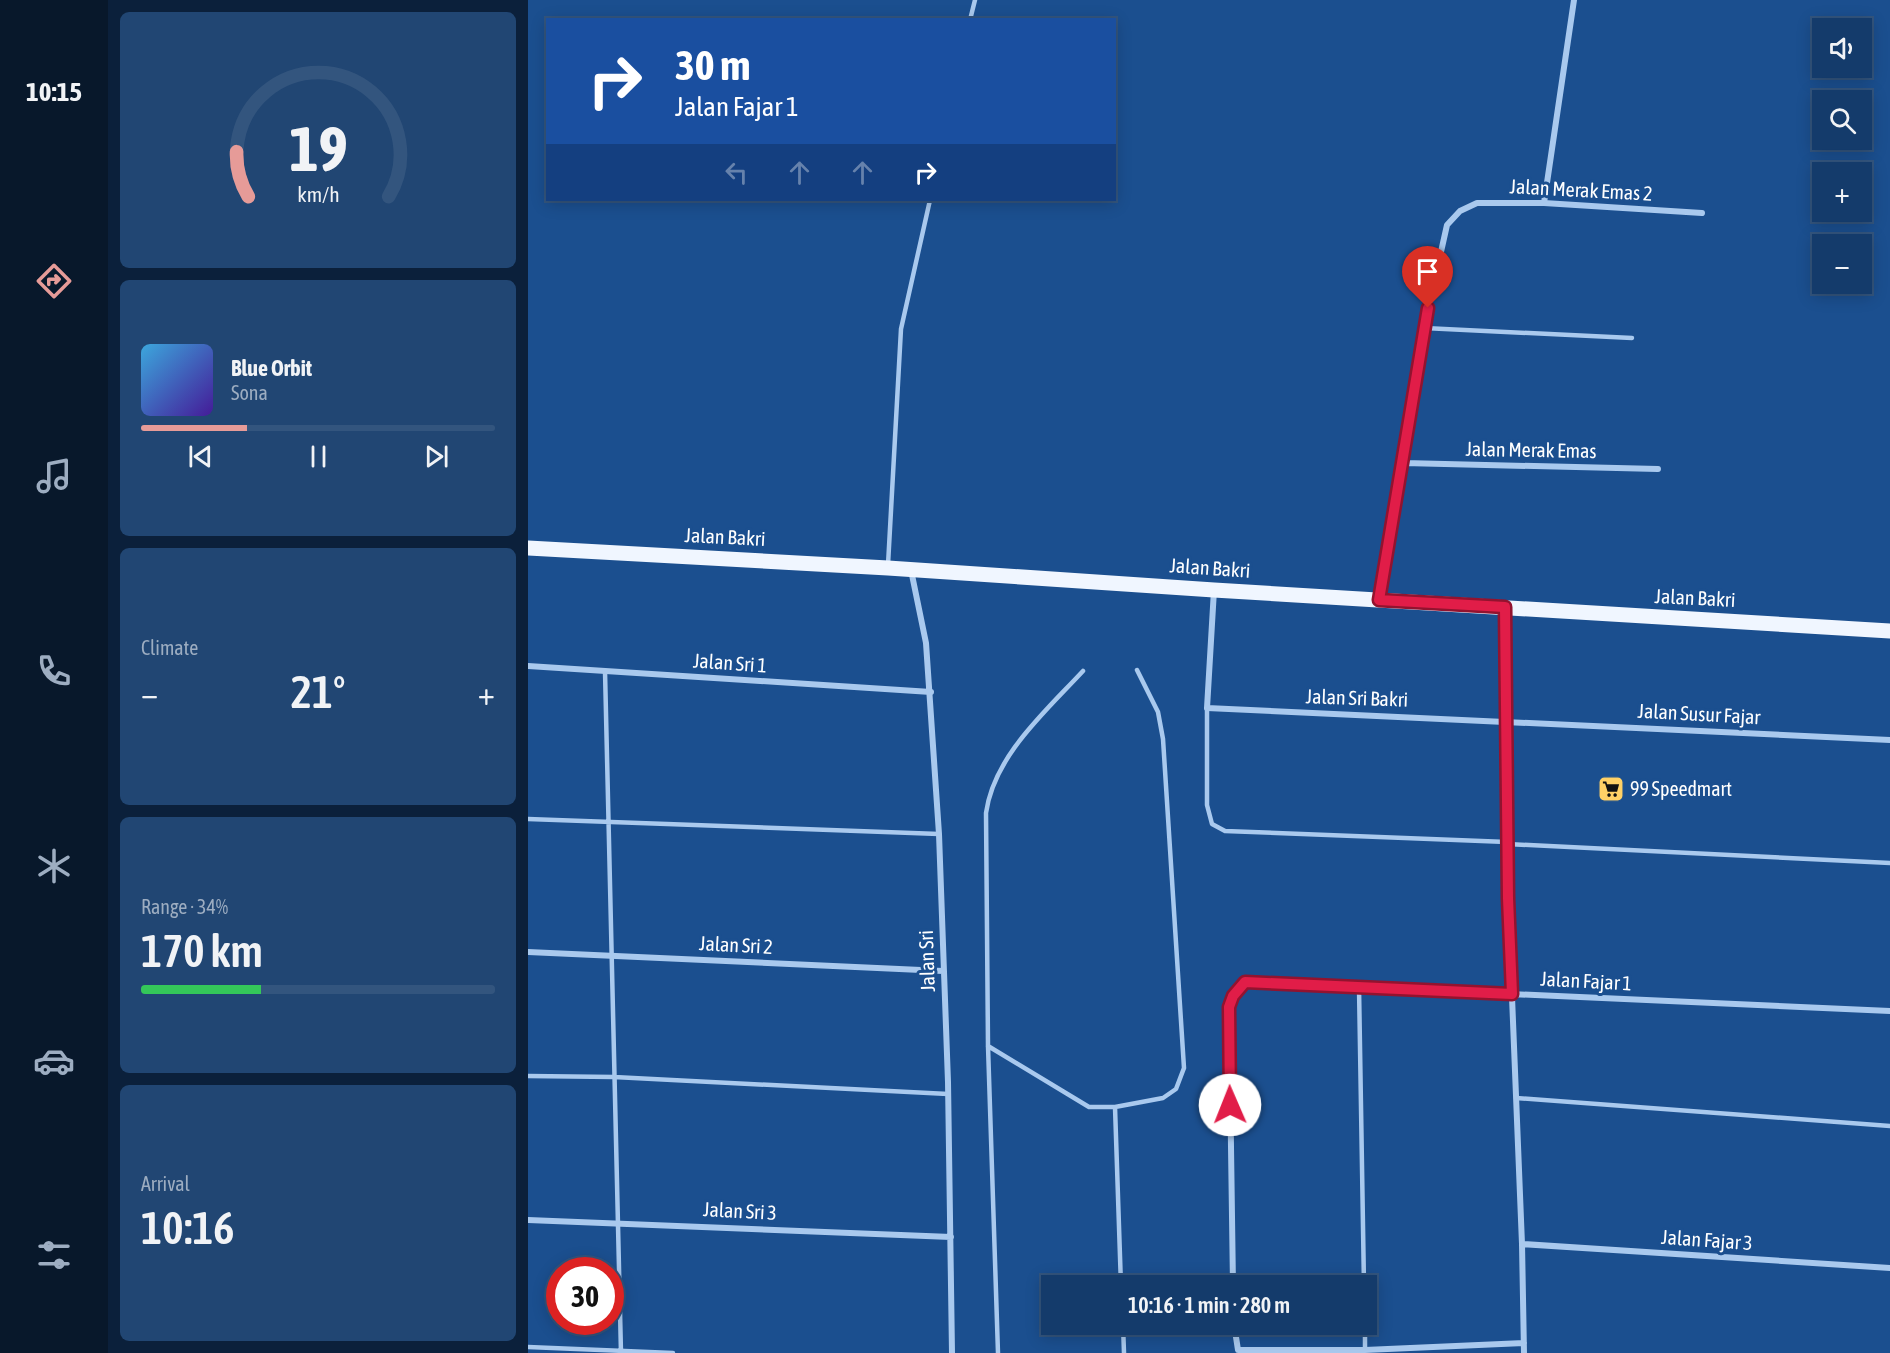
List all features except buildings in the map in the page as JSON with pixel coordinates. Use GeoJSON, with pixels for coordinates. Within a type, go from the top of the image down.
{"type":"FeatureCollection","features":[{"type":"Feature","properties":{"kind":"main road","name":"Jalan Bakri"},"geometry":{"type":"LineString","coordinates":[[528,548],[911,569],[1214,590],[1890,631]]}},
{"type":"Feature","properties":{"kind":"street"},"geometry":{"type":"LineString","coordinates":[[1544,203],[1574,0]]}},
{"type":"Feature","properties":{"kind":"street","name":"Jalan Merak Emas 2"},"geometry":{"type":"LineString","coordinates":[[1424,328],[1447,225],[1460,211],[1477,203],[1544,203],[1702,213]]}},
{"type":"Feature","properties":{"kind":"street"},"geometry":{"type":"LineString","coordinates":[[1379,600],[1404,463],[1424,328]]}},
{"type":"Feature","properties":{"kind":"street","name":"Jalan Merak Emas"},"geometry":{"type":"LineString","coordinates":[[1404,463],[1658,469]]}},
{"type":"Feature","properties":{"kind":"street","name":"Jalan Sri"},"geometry":{"type":"LineString","coordinates":[[911,569],[926,643],[939,834],[948,1094],[952,1353]]}},
{"type":"Feature","properties":{"kind":"street"},"geometry":{"type":"LineString","coordinates":[[1207,708],[1214,590]]}},
{"type":"Feature","properties":{"kind":"street"},"geometry":{"type":"LineString","coordinates":[[1505,607],[1507,843],[1524,1353]]}},
{"type":"Feature","properties":{"kind":"street","name":"Jalan Sri 1"},"geometry":{"type":"LineString","coordinates":[[528,666],[931,692]]}},
{"type":"Feature","properties":{"kind":"street","name":"Jalan Sri Bakri"},"geometry":{"type":"LineString","coordinates":[[1207,708],[1506,721]]}},
{"type":"Feature","properties":{"kind":"street","name":"Jalan Susur Fajar"},"geometry":{"type":"LineString","coordinates":[[1506,721],[1890,740]]}},
{"type":"Feature","properties":{"kind":"street","name":"Jalan Sri 2"},"geometry":{"type":"LineString","coordinates":[[528,952],[943,971]]}},
{"type":"Feature","properties":{"kind":"street","name":"Jalan Fajar 1"},"geometry":{"type":"LineString","coordinates":[[1233,1275],[1229,1007],[1233,996],[1245,982],[1890,1011]]}},
{"type":"Feature","properties":{"kind":"street","name":"Jalan Sri 3"},"geometry":{"type":"LineString","coordinates":[[528,1220],[951,1237]]}},
{"type":"Feature","properties":{"kind":"street","name":"Jalan Fajar 3"},"geometry":{"type":"LineString","coordinates":[[1522,1244],[1890,1268]]}},
{"type":"Feature","properties":{"kind":"street"},"geometry":{"type":"LineString","coordinates":[[1236,1335],[1238,1350],[1365,1350],[1524,1343]]}},
{"type":"Feature","properties":{"kind":"lane"},"geometry":{"type":"LineString","coordinates":[[970,18],[975,0]]}},
{"type":"Feature","properties":{"kind":"lane"},"geometry":{"type":"LineString","coordinates":[[888,568],[901,329],[930,201]]}},
{"type":"Feature","properties":{"kind":"lane"},"geometry":{"type":"LineString","coordinates":[[1424,328],[1632,338]]}},
{"type":"Feature","properties":{"kind":"lane"},"geometry":{"type":"LineString","coordinates":[[988,1046],[1089,1107],[1115,1107],[1163,1098],[1176,1089],[1184,1068],[1163,739],[1158,712],[1137,670]]}},
{"type":"Feature","properties":{"kind":"lane"},"geometry":{"type":"LineString","coordinates":[[605,671],[621,1352]]}},
{"type":"Feature","properties":{"kind":"lane"},"geometry":{"type":"LineString","coordinates":[[998,1353],[988,1046],[986,813],[988,794],[1022,738],[1083,671]]}},
{"type":"Feature","properties":{"kind":"lane"},"geometry":{"type":"LineString","coordinates":[[1207,708],[1207,805],[1212,824],[1225,831],[1890,863]]}},
{"type":"Feature","properties":{"kind":"lane"},"geometry":{"type":"LineString","coordinates":[[528,819],[939,834]]}},
{"type":"Feature","properties":{"kind":"lane"},"geometry":{"type":"LineString","coordinates":[[1359,987],[1364,1275]]}},
{"type":"Feature","properties":{"kind":"lane"},"geometry":{"type":"LineString","coordinates":[[528,1076],[614,1077],[948,1094]]}},
{"type":"Feature","properties":{"kind":"lane"},"geometry":{"type":"LineString","coordinates":[[1516,1098],[1890,1126]]}},
{"type":"Feature","properties":{"kind":"lane"},"geometry":{"type":"LineString","coordinates":[[1115,1107],[1121,1275]]}},
{"type":"Feature","properties":{"kind":"lane"},"geometry":{"type":"LineString","coordinates":[[1123,1335],[1124,1353]]}},
{"type":"Feature","properties":{"kind":"lane"},"geometry":{"type":"LineString","coordinates":[[1365,1335],[1365,1350]]}},
{"type":"Feature","properties":{"kind":"lane"},"geometry":{"type":"LineString","coordinates":[[528,1347],[673,1353]]}},
{"type":"Feature","properties":{"kind":"place","name":"99 Speedmart"},"geometry":{"type":"Point","coordinates":[1611,789]}},
{"type":"Feature","properties":{"kind":"route"},"geometry":{"type":"LineString","coordinates":[[1230,1105],[1229,1007],[1233,996],[1245,982],[1512,994],[1508,898],[1505,607],[1379,600],[1404,463],[1428,308]]}}]}
